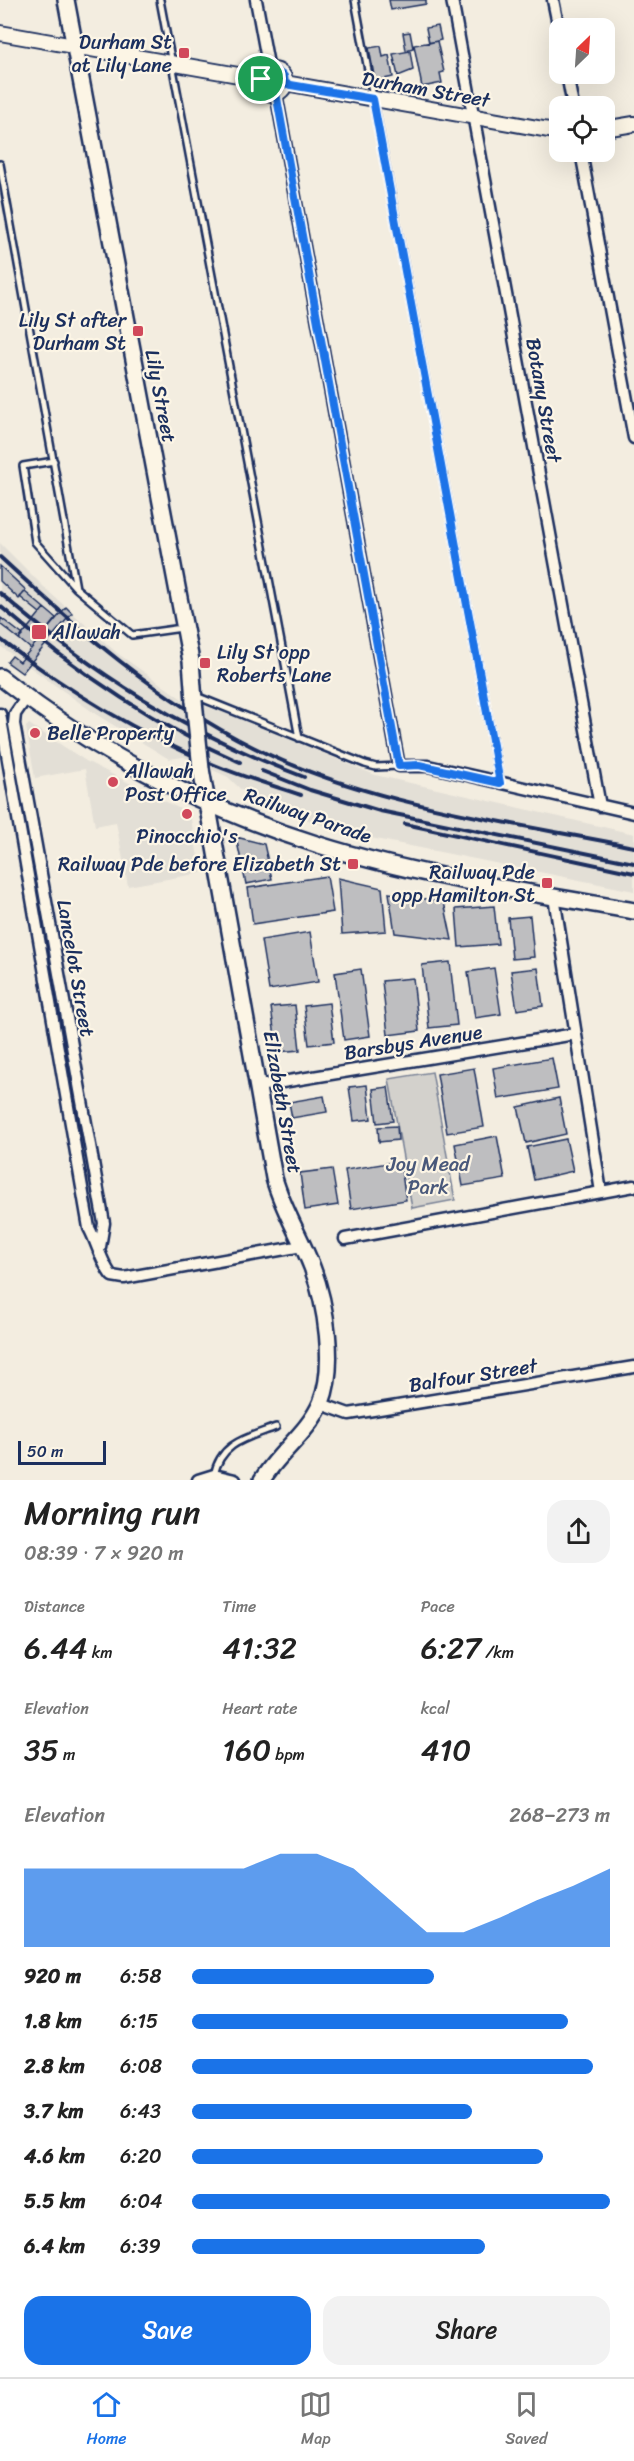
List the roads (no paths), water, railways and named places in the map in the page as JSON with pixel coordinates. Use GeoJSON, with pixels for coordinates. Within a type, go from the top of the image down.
{"type":"FeatureCollection","features":[{"type":"Feature","properties":{"kind":"main road","name":"Lily Street"},"geometry":{"type":"LineString","coordinates":[[66,0],[183,627],[192,661],[193,698],[206,801]]}},
{"type":"Feature","properties":{"kind":"main road","name":"Railway Parade"},"geometry":{"type":"LineString","coordinates":[[2,685],[123,760],[206,801],[281,831],[349,854],[634,912]]}},
{"type":"Feature","properties":{"kind":"main road","name":"Elizabeth Street"},"geometry":{"type":"LineString","coordinates":[[206,801],[279,1195],[318,1285],[328,1351],[326,1388],[321,1404]]}},
{"type":"Feature","properties":{"kind":"main road"},"geometry":{"type":"LineString","coordinates":[[262,1480],[307,1426],[321,1404]]}},
{"type":"Feature","properties":{"kind":"street"},"geometry":{"type":"LineString","coordinates":[[256,0],[265,75],[264,91],[280,88]]}},
{"type":"Feature","properties":{"kind":"street","name":"Botany Street"},"geometry":{"type":"LineString","coordinates":[[452,0],[600,806]]}},
{"type":"Feature","properties":{"kind":"street"},"geometry":{"type":"LineString","coordinates":[[553,0],[557,18]]}},
{"type":"Feature","properties":{"kind":"street"},"geometry":{"type":"LineString","coordinates":[[0,33],[172,63],[265,75],[281,73],[280,88],[399,766],[419,765],[634,813]]}},
{"type":"Feature","properties":{"kind":"street","name":"Durham Street"},"geometry":{"type":"LineString","coordinates":[[280,88],[373,99],[549,130]]}},
{"type":"Feature","properties":{"kind":"street"},"geometry":{"type":"LineString","coordinates":[[615,127],[634,124]]}},
{"type":"Feature","properties":{"kind":"street"},"geometry":{"type":"LineString","coordinates":[[583,162],[634,438]]}},
{"type":"Feature","properties":{"kind":"street"},"geometry":{"type":"LineString","coordinates":[[0,708],[6,713],[15,714],[26,698]]}},
{"type":"Feature","properties":{"kind":"street","name":"Lancelot Street"},"geometry":{"type":"LineString","coordinates":[[0,714],[89,1228],[100,1248],[104,1264],[112,1276],[124,1278],[302,1246]]}},
{"type":"Feature","properties":{"kind":"street","name":"Lancelot Street"},"geometry":{"type":"LineString","coordinates":[[15,714],[104,1223],[100,1248]]}},
{"type":"Feature","properties":{"kind":"street"},"geometry":{"type":"LineString","coordinates":[[554,897],[574,1034],[601,1192]]}},
{"type":"Feature","properties":{"kind":"street","name":"Barsbys Avenue"},"geometry":{"type":"LineString","coordinates":[[258,1086],[574,1034]]}},
{"type":"Feature","properties":{"kind":"street"},"geometry":{"type":"LineString","coordinates":[[345,1239],[634,1186]]}},
{"type":"Feature","properties":{"kind":"street","name":"Balfour Street"},"geometry":{"type":"LineString","coordinates":[[321,1404],[349,1414],[634,1367]]}},
{"type":"Feature","properties":{"kind":"street"},"geometry":{"type":"LineString","coordinates":[[198,1480],[214,1475],[235,1480]]}},
{"type":"Feature","properties":{"kind":"lane"},"geometry":{"type":"LineString","coordinates":[[160,0],[299,738]]}},
{"type":"Feature","properties":{"kind":"lane"},"geometry":{"type":"LineString","coordinates":[[355,0],[500,783]]}},
{"type":"Feature","properties":{"kind":"lane"},"geometry":{"type":"LineString","coordinates":[[0,164],[76,588]]}},
{"type":"Feature","properties":{"kind":"lane"},"geometry":{"type":"LineString","coordinates":[[54,461],[23,465],[35,542],[76,588],[132,635],[183,627]]}},
{"type":"Feature","properties":{"kind":"lane"},"geometry":{"type":"LineString","coordinates":[[193,698],[365,764],[376,767],[399,766]]}},
{"type":"Feature","properties":{"kind":"lane"},"geometry":{"type":"LineString","coordinates":[[214,1475],[217,1460],[227,1448],[276,1427]]}},
{"type":"Feature","properties":{"kind":"railway"},"geometry":{"type":"LineString","coordinates":[[0,557],[89,636],[151,685],[218,728],[253,747],[298,767],[391,798],[634,847]]}},
{"type":"Feature","properties":{"kind":"railway"},"geometry":{"type":"LineString","coordinates":[[0,593],[71,650],[144,699],[221,742],[304,777]]}},
{"type":"Feature","properties":{"kind":"railway"},"geometry":{"type":"LineString","coordinates":[[0,606],[84,673],[114,693],[207,747],[240,762]]}},
{"type":"Feature","properties":{"kind":"railway"},"geometry":{"type":"LineString","coordinates":[[0,639],[49,675],[127,723],[221,768],[301,795]]}},
{"type":"Feature","properties":{"kind":"railway"},"geometry":{"type":"LineString","coordinates":[[262,771],[310,790],[380,811],[634,863]]}},
{"type":"Feature","properties":{"kind":"railway"},"geometry":{"type":"LineString","coordinates":[[405,824],[634,873]]}},
{"type":"Feature","properties":{"kind":"place","name":"Durham St at Lily Lane"},"geometry":{"type":"Point","coordinates":[184,53]}},
{"type":"Feature","properties":{"kind":"place","name":"Lily St after Durham St"},"geometry":{"type":"Point","coordinates":[138,331]}},
{"type":"Feature","properties":{"kind":"place","name":"Allawah"},"geometry":{"type":"Point","coordinates":[39,632]}},
{"type":"Feature","properties":{"kind":"place","name":"Lily St opp Roberts Lane"},"geometry":{"type":"Point","coordinates":[205,663]}},
{"type":"Feature","properties":{"kind":"place","name":"Belle Property"},"geometry":{"type":"Point","coordinates":[35,733]}},
{"type":"Feature","properties":{"kind":"place","name":"Allawah Post Office"},"geometry":{"type":"Point","coordinates":[113,782]}},
{"type":"Feature","properties":{"kind":"place","name":"Pinocchio's"},"geometry":{"type":"Point","coordinates":[187,814]}},
{"type":"Feature","properties":{"kind":"place","name":"Railway Pde before Elizabeth St"},"geometry":{"type":"Point","coordinates":[353,864]}},
{"type":"Feature","properties":{"kind":"place","name":"Railway Pde opp Hamilton St"},"geometry":{"type":"Point","coordinates":[547,883]}},
{"type":"Feature","properties":{"kind":"park label","name":"Joy Mead Park"},"geometry":{"type":"Point","coordinates":[428,1176]}}]}
